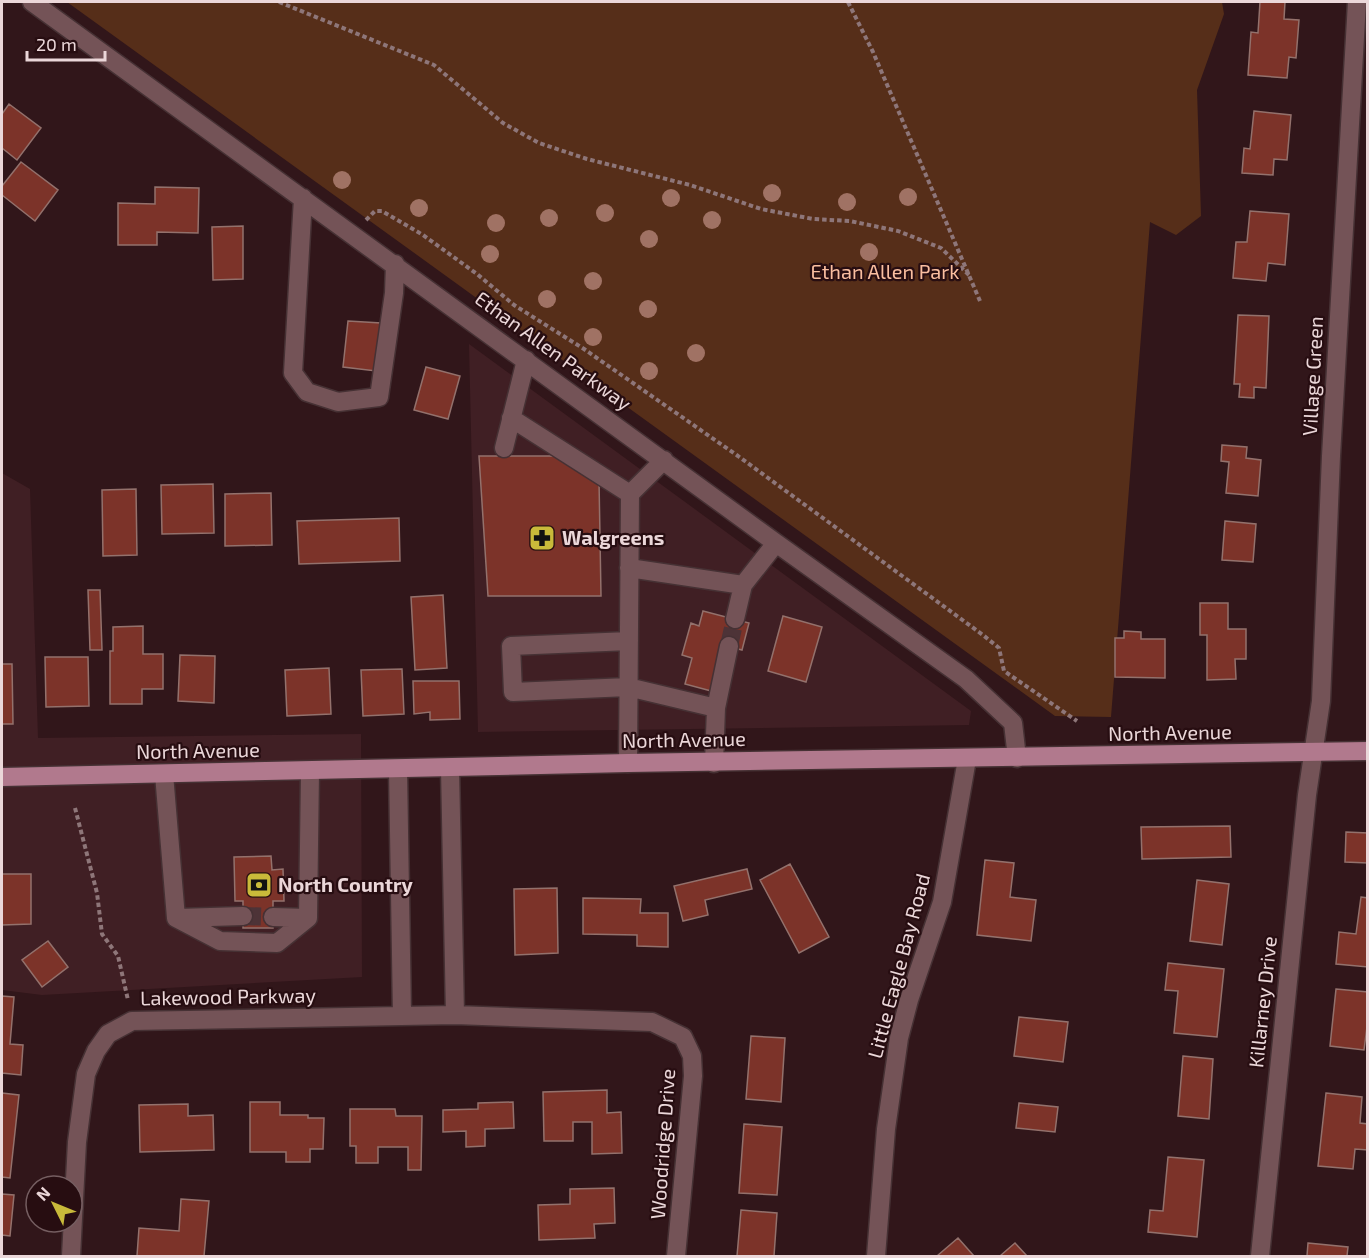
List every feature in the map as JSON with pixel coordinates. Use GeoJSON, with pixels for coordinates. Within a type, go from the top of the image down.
{"type":"FeatureCollection","features":[{"type":"Feature","properties":{"kind":"main road","name":"North Avenue"},"geometry":{"type":"LineString","coordinates":[[2,777],[1368,751]]}},
{"type":"Feature","properties":{"kind":"street","name":"Ethan Allen Parkway"},"geometry":{"type":"LineString","coordinates":[[32,2],[966,679],[1013,723],[1017,758]]}},
{"type":"Feature","properties":{"kind":"street","name":"Village Green"},"geometry":{"type":"LineString","coordinates":[[1314,753],[1321,701],[1331,456],[1357,2]]}},
{"type":"Feature","properties":{"kind":"street"},"geometry":{"type":"LineString","coordinates":[[303,198],[293,373],[307,392],[338,402],[380,398],[394,293],[395,264]]}},
{"type":"Feature","properties":{"kind":"street"},"geometry":{"type":"LineString","coordinates":[[504,448],[526,360]]}},
{"type":"Feature","properties":{"kind":"street"},"geometry":{"type":"LineString","coordinates":[[511,418],[630,494]]}},
{"type":"Feature","properties":{"kind":"street"},"geometry":{"type":"LineString","coordinates":[[628,764],[630,494],[664,460]]}},
{"type":"Feature","properties":{"kind":"street"},"geometry":{"type":"LineString","coordinates":[[735,619],[743,585],[776,543]]}},
{"type":"Feature","properties":{"kind":"street"},"geometry":{"type":"LineString","coordinates":[[629,568],[743,585]]}},
{"type":"Feature","properties":{"kind":"street"},"geometry":{"type":"LineString","coordinates":[[629,641],[511,646],[513,692],[628,687],[716,708]]}},
{"type":"Feature","properties":{"kind":"street"},"geometry":{"type":"LineString","coordinates":[[714,763],[716,708],[729,646]]}},
{"type":"Feature","properties":{"kind":"street","name":"Killarney Drive"},"geometry":{"type":"LineString","coordinates":[[1260,1257],[1307,795],[1314,753]]}},
{"type":"Feature","properties":{"kind":"street","name":"Little Eagle Bay Road"},"geometry":{"type":"LineString","coordinates":[[876,1257],[886,1130],[899,1038],[909,1000],[942,902],[967,759]]}},
{"type":"Feature","properties":{"kind":"street"},"geometry":{"type":"LineString","coordinates":[[450,768],[454,1015]]}},
{"type":"Feature","properties":{"kind":"street"},"geometry":{"type":"LineString","coordinates":[[398,769],[402,1016]]}},
{"type":"Feature","properties":{"kind":"street"},"geometry":{"type":"LineString","coordinates":[[308,918],[310,772]]}},
{"type":"Feature","properties":{"kind":"street"},"geometry":{"type":"LineString","coordinates":[[164,774],[176,918]]}},
{"type":"Feature","properties":{"kind":"street"},"geometry":{"type":"LineString","coordinates":[[176,918],[243,916]]}},
{"type":"Feature","properties":{"kind":"street"},"geometry":{"type":"LineString","coordinates":[[273,917],[308,918]]}},
{"type":"Feature","properties":{"kind":"street"},"geometry":{"type":"LineString","coordinates":[[176,918],[220,941],[277,943],[308,918]]}},
{"type":"Feature","properties":{"kind":"street","name":"Lakewood Parkway"},"geometry":{"type":"LineString","coordinates":[[71,1257],[77,1142],[86,1074],[96,1051],[108,1034],[132,1022],[454,1015],[652,1022],[683,1037]]}},
{"type":"Feature","properties":{"kind":"street","name":"Woodridge Drive"},"geometry":{"type":"LineString","coordinates":[[676,1257],[693,1076],[692,1056],[683,1037]]}},
{"type":"Feature","properties":{"kind":"path"},"geometry":{"type":"LineString","coordinates":[[279,2],[434,65],[503,123],[539,143],[587,159],[690,184],[761,209],[813,219],[850,221],[898,231],[941,248],[969,275]]}},
{"type":"Feature","properties":{"kind":"path"},"geometry":{"type":"LineString","coordinates":[[848,2],[873,51],[980,301]]}},
{"type":"Feature","properties":{"kind":"path"},"geometry":{"type":"LineString","coordinates":[[365,220],[375,211],[382,211],[423,235],[477,274],[514,305],[584,349],[738,456],[983,635],[999,648],[1004,671],[1077,721]]}},
{"type":"Feature","properties":{"kind":"path"},"geometry":{"type":"LineString","coordinates":[[75,808],[97,893],[102,934],[118,956],[132,1022]]}},
{"type":"Feature","properties":{"kind":"shaded area"},"geometry":{"type":"Polygon","coordinates":[[[469,344],[971,711],[969,725],[478,732],[469,344]]]}},
{"type":"Feature","properties":{"kind":"shaded area"},"geometry":{"type":"Polygon","coordinates":[[[2,473],[30,489],[38,738],[361,734],[362,977],[42,995],[2,990],[2,473]]]}},
{"type":"Feature","properties":{"kind":"green space","name":"Ethan Allen Park"},"geometry":{"type":"Polygon","coordinates":[[[67,2],[1222,2],[1224,14],[1197,90],[1201,216],[1176,235],[1150,222],[1111,717],[1055,716],[67,2]]]}},
{"type":"Feature","properties":{"kind":"building"},"geometry":{"type":"Polygon","coordinates":[[[1260,2],[1285,2],[1284,19],[1299,20],[1296,58],[1289,57],[1287,78],[1248,75],[1251,32],[1258,33],[1260,2]]]}},
{"type":"Feature","properties":{"kind":"building"},"geometry":{"type":"Polygon","coordinates":[[[9,104],[41,128],[17,160],[2,148],[2,114],[9,104]]]}},
{"type":"Feature","properties":{"kind":"building"},"geometry":{"type":"Polygon","coordinates":[[[1254,111],[1291,115],[1287,160],[1274,159],[1273,175],[1242,173],[1244,148],[1250,149],[1254,111]]]}},
{"type":"Feature","properties":{"kind":"building"},"geometry":{"type":"Polygon","coordinates":[[[21,162],[58,190],[35,221],[2,195],[2,186],[21,162]]]}},
{"type":"Feature","properties":{"kind":"building"},"geometry":{"type":"Polygon","coordinates":[[[155,187],[199,188],[198,233],[157,232],[157,245],[118,245],[118,203],[155,204],[155,187]]]}},
{"type":"Feature","properties":{"kind":"building"},"geometry":{"type":"Polygon","coordinates":[[[1250,211],[1289,214],[1285,265],[1268,263],[1266,281],[1233,278],[1236,242],[1247,242],[1250,211]]]}},
{"type":"Feature","properties":{"kind":"building"},"geometry":{"type":"Polygon","coordinates":[[[243,226],[243,279],[213,280],[212,227],[243,226]]]}},
{"type":"Feature","properties":{"kind":"building"},"geometry":{"type":"Polygon","coordinates":[[[1238,315],[1269,316],[1266,388],[1254,387],[1254,398],[1239,397],[1240,384],[1234,384],[1238,315]]]}},
{"type":"Feature","properties":{"kind":"building"},"geometry":{"type":"Polygon","coordinates":[[[348,321],[381,323],[376,371],[343,367],[348,321]]]}},
{"type":"Feature","properties":{"kind":"building"},"geometry":{"type":"Polygon","coordinates":[[[426,367],[460,376],[448,419],[414,410],[426,367]]]}},
{"type":"Feature","properties":{"kind":"building"},"geometry":{"type":"Polygon","coordinates":[[[1222,445],[1247,447],[1246,458],[1261,460],[1258,496],[1226,493],[1229,462],[1221,461],[1222,445]]]}},
{"type":"Feature","properties":{"kind":"building","name":"Walgreens"},"geometry":{"type":"Polygon","coordinates":[[[479,456],[558,456],[599,480],[601,596],[488,596],[479,456]]]}},
{"type":"Feature","properties":{"kind":"building"},"geometry":{"type":"Polygon","coordinates":[[[213,484],[214,533],[162,534],[161,485],[213,484]]]}},
{"type":"Feature","properties":{"kind":"building"},"geometry":{"type":"Polygon","coordinates":[[[136,489],[137,555],[103,556],[102,490],[136,489]]]}},
{"type":"Feature","properties":{"kind":"building"},"geometry":{"type":"Polygon","coordinates":[[[271,493],[272,545],[225,546],[225,494],[271,493]]]}},
{"type":"Feature","properties":{"kind":"building"},"geometry":{"type":"Polygon","coordinates":[[[399,518],[400,561],[299,564],[297,521],[399,518]]]}},
{"type":"Feature","properties":{"kind":"building"},"geometry":{"type":"Polygon","coordinates":[[[1225,521],[1256,524],[1253,562],[1222,560],[1225,521]]]}},
{"type":"Feature","properties":{"kind":"building"},"geometry":{"type":"Polygon","coordinates":[[[88,590],[100,590],[102,650],[90,650],[88,590]]]}},
{"type":"Feature","properties":{"kind":"building"},"geometry":{"type":"Polygon","coordinates":[[[443,595],[447,668],[415,670],[411,597],[443,595]]]}},
{"type":"Feature","properties":{"kind":"building"},"geometry":{"type":"Polygon","coordinates":[[[1200,603],[1228,603],[1228,629],[1246,629],[1246,659],[1235,659],[1236,679],[1207,680],[1207,635],[1200,635],[1200,603]]]}},
{"type":"Feature","properties":{"kind":"building"},"geometry":{"type":"Polygon","coordinates":[[[703,611],[749,623],[742,650],[727,646],[715,692],[685,684],[692,658],[682,655],[691,623],[699,626],[703,611]]]}},
{"type":"Feature","properties":{"kind":"building"},"geometry":{"type":"Polygon","coordinates":[[[783,616],[822,627],[806,682],[768,671],[783,616]]]}},
{"type":"Feature","properties":{"kind":"building"},"geometry":{"type":"Polygon","coordinates":[[[143,626],[143,654],[163,654],[163,689],[142,689],[142,704],[110,704],[110,651],[113,651],[113,627],[143,626]]]}},
{"type":"Feature","properties":{"kind":"building"},"geometry":{"type":"Polygon","coordinates":[[[1124,631],[1141,632],[1141,639],[1165,639],[1165,678],[1115,677],[1115,638],[1124,638],[1124,631]]]}},
{"type":"Feature","properties":{"kind":"building"},"geometry":{"type":"Polygon","coordinates":[[[180,655],[215,656],[214,703],[178,701],[180,655]]]}},
{"type":"Feature","properties":{"kind":"building"},"geometry":{"type":"Polygon","coordinates":[[[45,657],[88,657],[89,706],[46,707],[45,657]]]}},
{"type":"Feature","properties":{"kind":"building"},"geometry":{"type":"Polygon","coordinates":[[[2,664],[12,664],[13,724],[2,724],[2,664]]]}},
{"type":"Feature","properties":{"kind":"building"},"geometry":{"type":"Polygon","coordinates":[[[329,668],[331,714],[287,716],[285,670],[329,668]]]}},
{"type":"Feature","properties":{"kind":"building"},"geometry":{"type":"Polygon","coordinates":[[[402,669],[404,714],[363,716],[361,670],[402,669]]]}},
{"type":"Feature","properties":{"kind":"building"},"geometry":{"type":"Polygon","coordinates":[[[413,681],[459,681],[460,719],[430,720],[430,712],[414,714],[413,681]]]}},
{"type":"Feature","properties":{"kind":"building"},"geometry":{"type":"Polygon","coordinates":[[[1230,826],[1231,857],[1142,859],[1141,827],[1230,826]]]}},
{"type":"Feature","properties":{"kind":"building"},"geometry":{"type":"Polygon","coordinates":[[[1346,832],[1368,833],[1368,863],[1345,862],[1346,832]]]}},
{"type":"Feature","properties":{"kind":"building","name":"North Country"},"geometry":{"type":"Polygon","coordinates":[[[271,856],[272,870],[283,869],[284,901],[273,901],[273,928],[243,928],[243,901],[235,901],[234,857],[271,856]]]}},
{"type":"Feature","properties":{"kind":"building"},"geometry":{"type":"Polygon","coordinates":[[[985,860],[1014,863],[1010,897],[1036,900],[1031,941],[977,935],[985,860]]]}},
{"type":"Feature","properties":{"kind":"building"},"geometry":{"type":"Polygon","coordinates":[[[790,864],[829,937],[799,953],[760,880],[790,864]]]}},
{"type":"Feature","properties":{"kind":"building"},"geometry":{"type":"Polygon","coordinates":[[[747,869],[752,889],[705,900],[708,915],[683,921],[674,886],[747,869]]]}},
{"type":"Feature","properties":{"kind":"building"},"geometry":{"type":"Polygon","coordinates":[[[2,874],[31,874],[31,924],[2,925],[2,874]]]}},
{"type":"Feature","properties":{"kind":"building"},"geometry":{"type":"Polygon","coordinates":[[[1197,880],[1229,884],[1222,945],[1190,941],[1197,880]]]}},
{"type":"Feature","properties":{"kind":"building"},"geometry":{"type":"Polygon","coordinates":[[[557,888],[558,953],[515,955],[514,889],[557,888]]]}},
{"type":"Feature","properties":{"kind":"building"},"geometry":{"type":"Polygon","coordinates":[[[1361,897],[1368,898],[1368,967],[1336,964],[1339,932],[1356,934],[1361,897]]]}},
{"type":"Feature","properties":{"kind":"building"},"geometry":{"type":"Polygon","coordinates":[[[583,898],[641,899],[640,913],[668,913],[668,947],[637,946],[637,935],[583,934],[583,898]]]}},
{"type":"Feature","properties":{"kind":"building"},"geometry":{"type":"Polygon","coordinates":[[[48,941],[68,967],[42,987],[22,960],[48,941]]]}},
{"type":"Feature","properties":{"kind":"building"},"geometry":{"type":"Polygon","coordinates":[[[1168,963],[1224,969],[1217,1037],[1174,1033],[1178,991],[1165,990],[1168,963]]]}},
{"type":"Feature","properties":{"kind":"building"},"geometry":{"type":"Polygon","coordinates":[[[1336,989],[1368,992],[1368,1019],[1364,1050],[1330,1046],[1336,989]]]}},
{"type":"Feature","properties":{"kind":"building"},"geometry":{"type":"Polygon","coordinates":[[[2,996],[14,997],[10,1044],[23,1045],[21,1075],[2,1073],[2,996]]]}},
{"type":"Feature","properties":{"kind":"building"},"geometry":{"type":"Polygon","coordinates":[[[1019,1017],[1068,1022],[1063,1062],[1014,1056],[1019,1017]]]}},
{"type":"Feature","properties":{"kind":"building"},"geometry":{"type":"Polygon","coordinates":[[[751,1036],[785,1038],[781,1102],[746,1099],[751,1036]]]}},
{"type":"Feature","properties":{"kind":"building"},"geometry":{"type":"Polygon","coordinates":[[[1183,1056],[1213,1059],[1209,1119],[1178,1116],[1183,1056]]]}},
{"type":"Feature","properties":{"kind":"building"},"geometry":{"type":"Polygon","coordinates":[[[607,1090],[607,1113],[621,1112],[622,1153],[592,1154],[592,1122],[573,1122],[573,1141],[544,1141],[543,1092],[607,1090]]]}},
{"type":"Feature","properties":{"kind":"building"},"geometry":{"type":"Polygon","coordinates":[[[2,1093],[19,1095],[10,1178],[2,1177],[2,1093]]]}},
{"type":"Feature","properties":{"kind":"building"},"geometry":{"type":"Polygon","coordinates":[[[1326,1093],[1362,1097],[1360,1123],[1368,1124],[1368,1150],[1355,1149],[1353,1169],[1318,1166],[1326,1093]]]}},
{"type":"Feature","properties":{"kind":"building"},"geometry":{"type":"Polygon","coordinates":[[[250,1102],[280,1102],[280,1115],[308,1115],[308,1118],[324,1118],[323,1149],[310,1149],[310,1162],[286,1162],[286,1152],[250,1152],[250,1102]]]}},
{"type":"Feature","properties":{"kind":"building"},"geometry":{"type":"Polygon","coordinates":[[[513,1102],[514,1128],[485,1129],[485,1146],[466,1147],[466,1131],[443,1132],[443,1110],[478,1109],[478,1103],[513,1102]]]}},
{"type":"Feature","properties":{"kind":"building"},"geometry":{"type":"Polygon","coordinates":[[[1019,1103],[1058,1107],[1055,1132],[1016,1128],[1019,1103]]]}},
{"type":"Feature","properties":{"kind":"building"},"geometry":{"type":"Polygon","coordinates":[[[188,1104],[188,1116],[213,1115],[214,1150],[140,1152],[139,1105],[188,1104]]]}},
{"type":"Feature","properties":{"kind":"building"},"geometry":{"type":"Polygon","coordinates":[[[350,1109],[395,1109],[396,1116],[422,1116],[421,1170],[408,1170],[408,1147],[378,1147],[378,1163],[356,1163],[356,1146],[350,1146],[350,1109]]]}},
{"type":"Feature","properties":{"kind":"building"},"geometry":{"type":"Polygon","coordinates":[[[744,1124],[782,1127],[777,1195],[739,1193],[744,1124]]]}},
{"type":"Feature","properties":{"kind":"building"},"geometry":{"type":"Polygon","coordinates":[[[1168,1157],[1204,1160],[1197,1237],[1148,1232],[1150,1210],[1163,1211],[1168,1157]]]}},
{"type":"Feature","properties":{"kind":"building"},"geometry":{"type":"Polygon","coordinates":[[[614,1188],[615,1223],[594,1224],[595,1238],[539,1240],[538,1205],[570,1204],[570,1189],[614,1188]]]}},
{"type":"Feature","properties":{"kind":"building"},"geometry":{"type":"Polygon","coordinates":[[[2,1194],[14,1195],[10,1236],[2,1235],[2,1194]]]}},
{"type":"Feature","properties":{"kind":"building"},"geometry":{"type":"Polygon","coordinates":[[[181,1199],[209,1201],[204,1256],[137,1256],[139,1228],[179,1231],[181,1199]]]}},
{"type":"Feature","properties":{"kind":"building"},"geometry":{"type":"Polygon","coordinates":[[[741,1210],[777,1213],[774,1256],[737,1256],[741,1210]]]}},
{"type":"Feature","properties":{"kind":"building"},"geometry":{"type":"Polygon","coordinates":[[[958,1238],[974,1256],[937,1256],[958,1238]]]}},
{"type":"Feature","properties":{"kind":"building"},"geometry":{"type":"Polygon","coordinates":[[[1015,1243],[1027,1256],[1000,1256],[1015,1243]]]}},
{"type":"Feature","properties":{"kind":"building"},"geometry":{"type":"Polygon","coordinates":[[[1308,1243],[1348,1247],[1347,1256],[1307,1256],[1308,1243]]]}},
{"type":"Feature","properties":{"kind":"tunnel"},"geometry":{"type":"LineString","coordinates":[[729,646],[735,619]]}},
{"type":"Feature","properties":{"kind":"tunnel"},"geometry":{"type":"LineString","coordinates":[[243,916],[273,917]]}},
{"type":"Feature","properties":{"kind":"place","name":"Walgreens"},"geometry":{"type":"Point","coordinates":[542,538]}},
{"type":"Feature","properties":{"kind":"place","name":"North Country"},"geometry":{"type":"Point","coordinates":[259,885]}}]}
